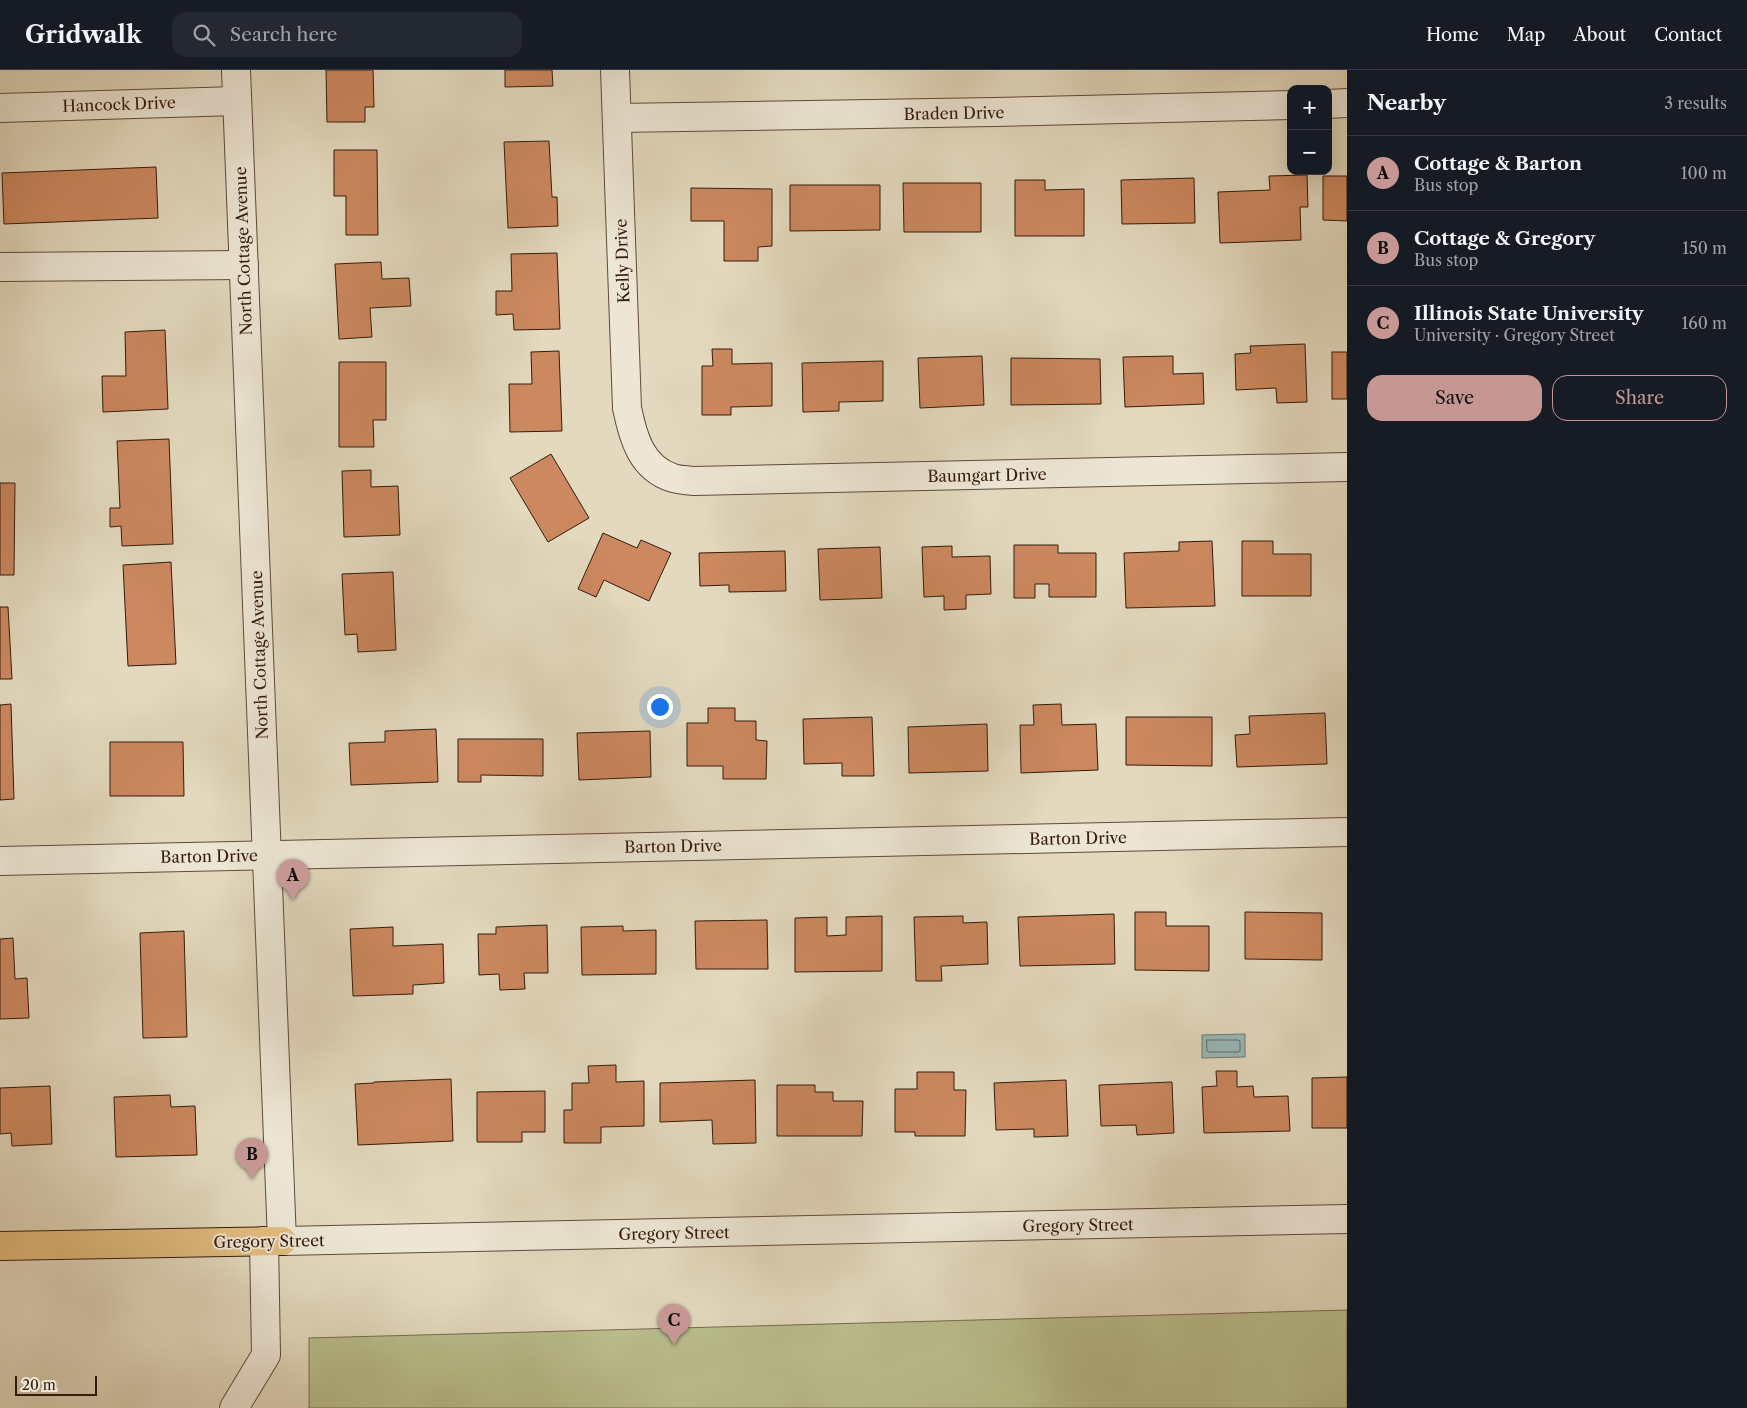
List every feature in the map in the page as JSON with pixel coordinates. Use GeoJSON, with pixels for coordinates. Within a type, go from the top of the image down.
{"type":"FeatureCollection","features":[{"type":"Feature","properties":{"kind":"main road","name":"Gregory Street"},"geometry":{"type":"LineString","coordinates":[[0,1246],[273,1241]]}},
{"type":"Feature","properties":{"kind":"street","name":"North Cottage Avenue"},"geometry":{"type":"LineString","coordinates":[[234,1408],[266,1355],[273,1241],[267,854],[236,70]]}},
{"type":"Feature","properties":{"kind":"street","name":"Kelly Drive"},"geometry":{"type":"LineString","coordinates":[[615,70],[627,408],[632,433],[639,450]]}},
{"type":"Feature","properties":{"kind":"street","name":"Hancock Drive"},"geometry":{"type":"LineString","coordinates":[[0,108],[237,101]]}},
{"type":"Feature","properties":{"kind":"street"},"geometry":{"type":"LineString","coordinates":[[1332,104],[1347,103]]}},
{"type":"Feature","properties":{"kind":"street","name":"Braden Drive"},"geometry":{"type":"LineString","coordinates":[[617,118],[1287,105]]}},
{"type":"Feature","properties":{"kind":"street"},"geometry":{"type":"LineString","coordinates":[[0,267],[244,265]]}},
{"type":"Feature","properties":{"kind":"street","name":"Baumgart Drive"},"geometry":{"type":"LineString","coordinates":[[639,450],[652,466],[672,478],[693,481],[1347,467]]}},
{"type":"Feature","properties":{"kind":"street","name":"Barton Drive"},"geometry":{"type":"LineString","coordinates":[[0,861],[1347,832]]}},
{"type":"Feature","properties":{"kind":"street","name":"Gregory Street"},"geometry":{"type":"LineString","coordinates":[[273,1241],[1347,1219]]}},
{"type":"Feature","properties":{"kind":"green space"},"geometry":{"type":"Polygon","coordinates":[[[1347,1310],[1347,1408],[309,1408],[309,1338],[1347,1310]]]}},
{"type":"Feature","properties":{"kind":"water"},"geometry":{"type":"Polygon","coordinates":[[[1245,1034],[1245,1057],[1202,1058],[1202,1035],[1245,1034]]]}},
{"type":"Feature","properties":{"kind":"building"},"geometry":{"type":"Polygon","coordinates":[[[326,70],[373,70],[374,107],[365,107],[365,122],[327,122],[326,70]]]}},
{"type":"Feature","properties":{"kind":"building"},"geometry":{"type":"Polygon","coordinates":[[[505,70],[552,70],[553,86],[505,87],[505,70]]]}},
{"type":"Feature","properties":{"kind":"building"},"geometry":{"type":"Polygon","coordinates":[[[549,141],[552,197],[557,197],[558,226],[508,228],[504,142],[549,141]]]}},
{"type":"Feature","properties":{"kind":"building"},"geometry":{"type":"Polygon","coordinates":[[[334,150],[377,150],[378,235],[346,235],[346,196],[334,196],[334,150]]]}},
{"type":"Feature","properties":{"kind":"building"},"geometry":{"type":"Polygon","coordinates":[[[156,167],[158,218],[4,224],[2,173],[156,167]]]}},
{"type":"Feature","properties":{"kind":"building"},"geometry":{"type":"Polygon","coordinates":[[[1307,175],[1308,207],[1300,207],[1301,240],[1220,243],[1218,192],[1270,190],[1269,176],[1307,175]]]}},
{"type":"Feature","properties":{"kind":"building"},"geometry":{"type":"Polygon","coordinates":[[[1323,176],[1347,176],[1347,221],[1323,220],[1323,176]]]}},
{"type":"Feature","properties":{"kind":"building"},"geometry":{"type":"Polygon","coordinates":[[[1194,178],[1195,223],[1122,224],[1121,180],[1194,178]]]}},
{"type":"Feature","properties":{"kind":"building"},"geometry":{"type":"Polygon","coordinates":[[[1015,180],[1045,180],[1045,190],[1084,189],[1084,236],[1015,236],[1015,180]]]}},
{"type":"Feature","properties":{"kind":"building"},"geometry":{"type":"Polygon","coordinates":[[[903,183],[981,183],[981,232],[904,232],[903,183]]]}},
{"type":"Feature","properties":{"kind":"building"},"geometry":{"type":"Polygon","coordinates":[[[790,185],[880,185],[880,230],[790,231],[790,185]]]}},
{"type":"Feature","properties":{"kind":"building"},"geometry":{"type":"Polygon","coordinates":[[[691,188],[772,189],[772,246],[758,247],[758,261],[724,261],[724,221],[691,221],[691,188]]]}},
{"type":"Feature","properties":{"kind":"building"},"geometry":{"type":"Polygon","coordinates":[[[557,253],[560,329],[514,330],[513,314],[496,315],[496,291],[512,291],[511,254],[557,253]]]}},
{"type":"Feature","properties":{"kind":"building"},"geometry":{"type":"Polygon","coordinates":[[[381,262],[382,279],[409,278],[411,306],[370,308],[372,337],[339,339],[335,264],[381,262]]]}},
{"type":"Feature","properties":{"kind":"building"},"geometry":{"type":"Polygon","coordinates":[[[165,330],[168,409],[103,412],[102,376],[126,376],[125,332],[165,330]]]}},
{"type":"Feature","properties":{"kind":"building"},"geometry":{"type":"Polygon","coordinates":[[[1305,344],[1307,402],[1277,403],[1276,388],[1236,390],[1235,354],[1251,353],[1250,346],[1305,344]]]}},
{"type":"Feature","properties":{"kind":"building"},"geometry":{"type":"Polygon","coordinates":[[[712,349],[732,349],[732,364],[772,363],[772,406],[731,407],[731,415],[702,415],[702,366],[713,366],[712,349]]]}},
{"type":"Feature","properties":{"kind":"building"},"geometry":{"type":"Polygon","coordinates":[[[559,351],[562,431],[510,432],[509,384],[532,384],[531,352],[559,351]]]}},
{"type":"Feature","properties":{"kind":"building"},"geometry":{"type":"Polygon","coordinates":[[[1332,352],[1347,352],[1347,399],[1332,399],[1332,352]]]}},
{"type":"Feature","properties":{"kind":"building"},"geometry":{"type":"Polygon","coordinates":[[[982,356],[984,405],[920,408],[918,358],[982,356]]]}},
{"type":"Feature","properties":{"kind":"building"},"geometry":{"type":"Polygon","coordinates":[[[1173,356],[1173,374],[1203,373],[1204,404],[1125,407],[1123,357],[1173,356]]]}},
{"type":"Feature","properties":{"kind":"building"},"geometry":{"type":"Polygon","coordinates":[[[1011,358],[1100,359],[1101,404],[1011,405],[1011,358]]]}},
{"type":"Feature","properties":{"kind":"building"},"geometry":{"type":"Polygon","coordinates":[[[883,361],[883,401],[839,402],[839,411],[803,412],[802,363],[883,361]]]}},
{"type":"Feature","properties":{"kind":"building"},"geometry":{"type":"Polygon","coordinates":[[[339,362],[386,362],[386,420],[373,420],[374,447],[339,447],[339,362]]]}},
{"type":"Feature","properties":{"kind":"building"},"geometry":{"type":"Polygon","coordinates":[[[169,439],[173,544],[122,546],[121,526],[110,527],[110,508],[120,508],[117,441],[169,439]]]}},
{"type":"Feature","properties":{"kind":"building"},"geometry":{"type":"Polygon","coordinates":[[[551,454],[589,518],[548,542],[510,478],[551,454]]]}},
{"type":"Feature","properties":{"kind":"building"},"geometry":{"type":"Polygon","coordinates":[[[371,470],[371,487],[398,486],[400,535],[344,537],[342,471],[371,470]]]}},
{"type":"Feature","properties":{"kind":"building"},"geometry":{"type":"Polygon","coordinates":[[[0,483],[15,483],[14,575],[0,575],[0,483]]]}},
{"type":"Feature","properties":{"kind":"building"},"geometry":{"type":"Polygon","coordinates":[[[603,533],[637,548],[641,540],[671,553],[649,601],[604,580],[596,597],[578,589],[603,533]]]}},
{"type":"Feature","properties":{"kind":"building"},"geometry":{"type":"Polygon","coordinates":[[[1212,541],[1215,606],[1126,608],[1124,553],[1179,551],[1179,542],[1212,541]]]}},
{"type":"Feature","properties":{"kind":"building"},"geometry":{"type":"Polygon","coordinates":[[[1242,541],[1273,541],[1273,554],[1311,554],[1311,596],[1242,596],[1242,541]]]}},
{"type":"Feature","properties":{"kind":"building"},"geometry":{"type":"Polygon","coordinates":[[[1014,545],[1058,545],[1058,553],[1096,553],[1096,597],[1049,597],[1049,584],[1035,584],[1035,598],[1014,598],[1014,545]]]}},
{"type":"Feature","properties":{"kind":"building"},"geometry":{"type":"Polygon","coordinates":[[[952,546],[952,557],[990,556],[991,594],[966,595],[966,609],[944,610],[944,596],[924,597],[922,547],[952,546]]]}},
{"type":"Feature","properties":{"kind":"building"},"geometry":{"type":"Polygon","coordinates":[[[880,547],[882,598],[820,600],[818,549],[880,547]]]}},
{"type":"Feature","properties":{"kind":"building"},"geometry":{"type":"Polygon","coordinates":[[[785,551],[786,591],[729,592],[729,585],[700,586],[699,553],[785,551]]]}},
{"type":"Feature","properties":{"kind":"building"},"geometry":{"type":"Polygon","coordinates":[[[171,562],[176,664],[128,666],[123,565],[171,562]]]}},
{"type":"Feature","properties":{"kind":"building"},"geometry":{"type":"Polygon","coordinates":[[[393,572],[396,650],[358,652],[357,634],[345,635],[342,574],[393,572]]]}},
{"type":"Feature","properties":{"kind":"building"},"geometry":{"type":"Polygon","coordinates":[[[0,607],[8,607],[12,679],[0,679],[0,607]]]}},
{"type":"Feature","properties":{"kind":"building"},"geometry":{"type":"Polygon","coordinates":[[[11,704],[14,799],[0,800],[0,705],[11,704]]]}},
{"type":"Feature","properties":{"kind":"building"},"geometry":{"type":"Polygon","coordinates":[[[1061,704],[1062,725],[1096,724],[1098,770],[1021,773],[1020,725],[1034,725],[1033,705],[1061,704]]]}},
{"type":"Feature","properties":{"kind":"building"},"geometry":{"type":"Polygon","coordinates":[[[708,708],[735,708],[735,721],[756,721],[756,740],[767,741],[766,779],[723,779],[723,766],[687,766],[687,723],[708,723],[708,708]]]}},
{"type":"Feature","properties":{"kind":"building"},"geometry":{"type":"Polygon","coordinates":[[[1325,713],[1327,764],[1237,767],[1235,735],[1250,734],[1249,716],[1325,713]]]}},
{"type":"Feature","properties":{"kind":"building"},"geometry":{"type":"Polygon","coordinates":[[[872,717],[874,776],[842,776],[842,763],[804,764],[803,719],[872,717]]]}},
{"type":"Feature","properties":{"kind":"building"},"geometry":{"type":"Polygon","coordinates":[[[1126,717],[1212,717],[1212,766],[1126,765],[1126,717]]]}},
{"type":"Feature","properties":{"kind":"building"},"geometry":{"type":"Polygon","coordinates":[[[987,724],[988,771],[909,773],[908,727],[987,724]]]}},
{"type":"Feature","properties":{"kind":"building"},"geometry":{"type":"Polygon","coordinates":[[[436,729],[438,782],[351,785],[349,743],[385,742],[385,731],[436,729]]]}},
{"type":"Feature","properties":{"kind":"building"},"geometry":{"type":"Polygon","coordinates":[[[650,731],[651,777],[579,780],[577,733],[650,731]]]}},
{"type":"Feature","properties":{"kind":"building"},"geometry":{"type":"Polygon","coordinates":[[[458,739],[543,739],[543,776],[481,775],[481,782],[458,782],[458,739]]]}},
{"type":"Feature","properties":{"kind":"building"},"geometry":{"type":"Polygon","coordinates":[[[110,742],[183,742],[184,796],[110,796],[110,742]]]}},
{"type":"Feature","properties":{"kind":"building"},"geometry":{"type":"Polygon","coordinates":[[[1135,912],[1166,912],[1166,926],[1209,926],[1209,971],[1135,970],[1135,912]]]}},
{"type":"Feature","properties":{"kind":"building"},"geometry":{"type":"Polygon","coordinates":[[[1245,912],[1322,913],[1322,960],[1245,959],[1245,912]]]}},
{"type":"Feature","properties":{"kind":"building"},"geometry":{"type":"Polygon","coordinates":[[[1114,914],[1115,964],[1020,966],[1018,917],[1114,914]]]}},
{"type":"Feature","properties":{"kind":"building"},"geometry":{"type":"Polygon","coordinates":[[[882,916],[882,971],[795,972],[795,918],[827,917],[827,936],[846,935],[846,917],[882,916]]]}},
{"type":"Feature","properties":{"kind":"building"},"geometry":{"type":"Polygon","coordinates":[[[963,916],[963,923],[987,922],[988,964],[941,966],[942,981],[916,981],[914,917],[963,916]]]}},
{"type":"Feature","properties":{"kind":"building"},"geometry":{"type":"Polygon","coordinates":[[[767,920],[768,969],[696,969],[695,921],[767,920]]]}},
{"type":"Feature","properties":{"kind":"building"},"geometry":{"type":"Polygon","coordinates":[[[547,925],[548,973],[524,973],[525,989],[500,990],[499,974],[479,975],[478,934],[496,934],[496,927],[547,925]]]}},
{"type":"Feature","properties":{"kind":"building"},"geometry":{"type":"Polygon","coordinates":[[[623,926],[623,931],[656,930],[656,974],[582,975],[581,927],[623,926]]]}},
{"type":"Feature","properties":{"kind":"building"},"geometry":{"type":"Polygon","coordinates":[[[393,927],[393,946],[443,944],[444,983],[413,985],[413,994],[353,996],[350,929],[393,927]]]}},
{"type":"Feature","properties":{"kind":"building"},"geometry":{"type":"Polygon","coordinates":[[[184,931],[187,1037],[143,1038],[140,933],[184,931]]]}},
{"type":"Feature","properties":{"kind":"building"},"geometry":{"type":"Polygon","coordinates":[[[13,938],[15,979],[27,978],[29,1018],[0,1019],[0,939],[13,938]]]}},
{"type":"Feature","properties":{"kind":"building"},"geometry":{"type":"Polygon","coordinates":[[[616,1065],[616,1082],[644,1081],[644,1126],[601,1127],[601,1143],[564,1143],[564,1110],[572,1110],[572,1083],[589,1083],[588,1066],[616,1065]]]}},
{"type":"Feature","properties":{"kind":"building"},"geometry":{"type":"Polygon","coordinates":[[[1216,1071],[1237,1071],[1237,1087],[1253,1086],[1254,1097],[1288,1096],[1290,1131],[1204,1133],[1202,1087],[1217,1086],[1216,1071]]]}},
{"type":"Feature","properties":{"kind":"building"},"geometry":{"type":"Polygon","coordinates":[[[917,1072],[954,1072],[954,1090],[966,1090],[965,1136],[915,1136],[915,1132],[895,1132],[895,1089],[917,1089],[917,1072]]]}},
{"type":"Feature","properties":{"kind":"building"},"geometry":{"type":"Polygon","coordinates":[[[1347,1077],[1347,1128],[1312,1128],[1312,1078],[1347,1077]]]}},
{"type":"Feature","properties":{"kind":"building"},"geometry":{"type":"Polygon","coordinates":[[[451,1079],[453,1141],[358,1145],[355,1084],[451,1079]]]}},
{"type":"Feature","properties":{"kind":"building"},"geometry":{"type":"Polygon","coordinates":[[[755,1080],[756,1143],[713,1144],[712,1120],[660,1122],[660,1083],[755,1080]]]}},
{"type":"Feature","properties":{"kind":"building"},"geometry":{"type":"Polygon","coordinates":[[[1066,1080],[1068,1136],[1034,1137],[1034,1129],[996,1130],[994,1083],[1066,1080]]]}},
{"type":"Feature","properties":{"kind":"building"},"geometry":{"type":"Polygon","coordinates":[[[1172,1082],[1174,1133],[1137,1135],[1136,1125],[1101,1126],[1099,1085],[1172,1082]]]}},
{"type":"Feature","properties":{"kind":"building"},"geometry":{"type":"Polygon","coordinates":[[[777,1085],[815,1085],[815,1092],[833,1092],[833,1101],[863,1101],[862,1136],[777,1136],[777,1085]]]}},
{"type":"Feature","properties":{"kind":"building"},"geometry":{"type":"Polygon","coordinates":[[[50,1086],[52,1144],[12,1146],[11,1133],[0,1134],[0,1088],[50,1086]]]}},
{"type":"Feature","properties":{"kind":"building"},"geometry":{"type":"Polygon","coordinates":[[[545,1091],[545,1132],[522,1132],[522,1142],[477,1142],[477,1092],[545,1091]]]}},
{"type":"Feature","properties":{"kind":"building"},"geometry":{"type":"Polygon","coordinates":[[[170,1095],[171,1107],[195,1106],[197,1155],[116,1157],[114,1097],[170,1095]]]}},
{"type":"Feature","properties":{"kind":"place","name":"Cottage & Barton"},"geometry":{"type":"Point","coordinates":[293,900]}},
{"type":"Feature","properties":{"kind":"place","name":"Cottage & Gregory"},"geometry":{"type":"Point","coordinates":[252,1179]}},
{"type":"Feature","properties":{"kind":"place","name":"Illinois State University"},"geometry":{"type":"Point","coordinates":[674,1345]}}]}
